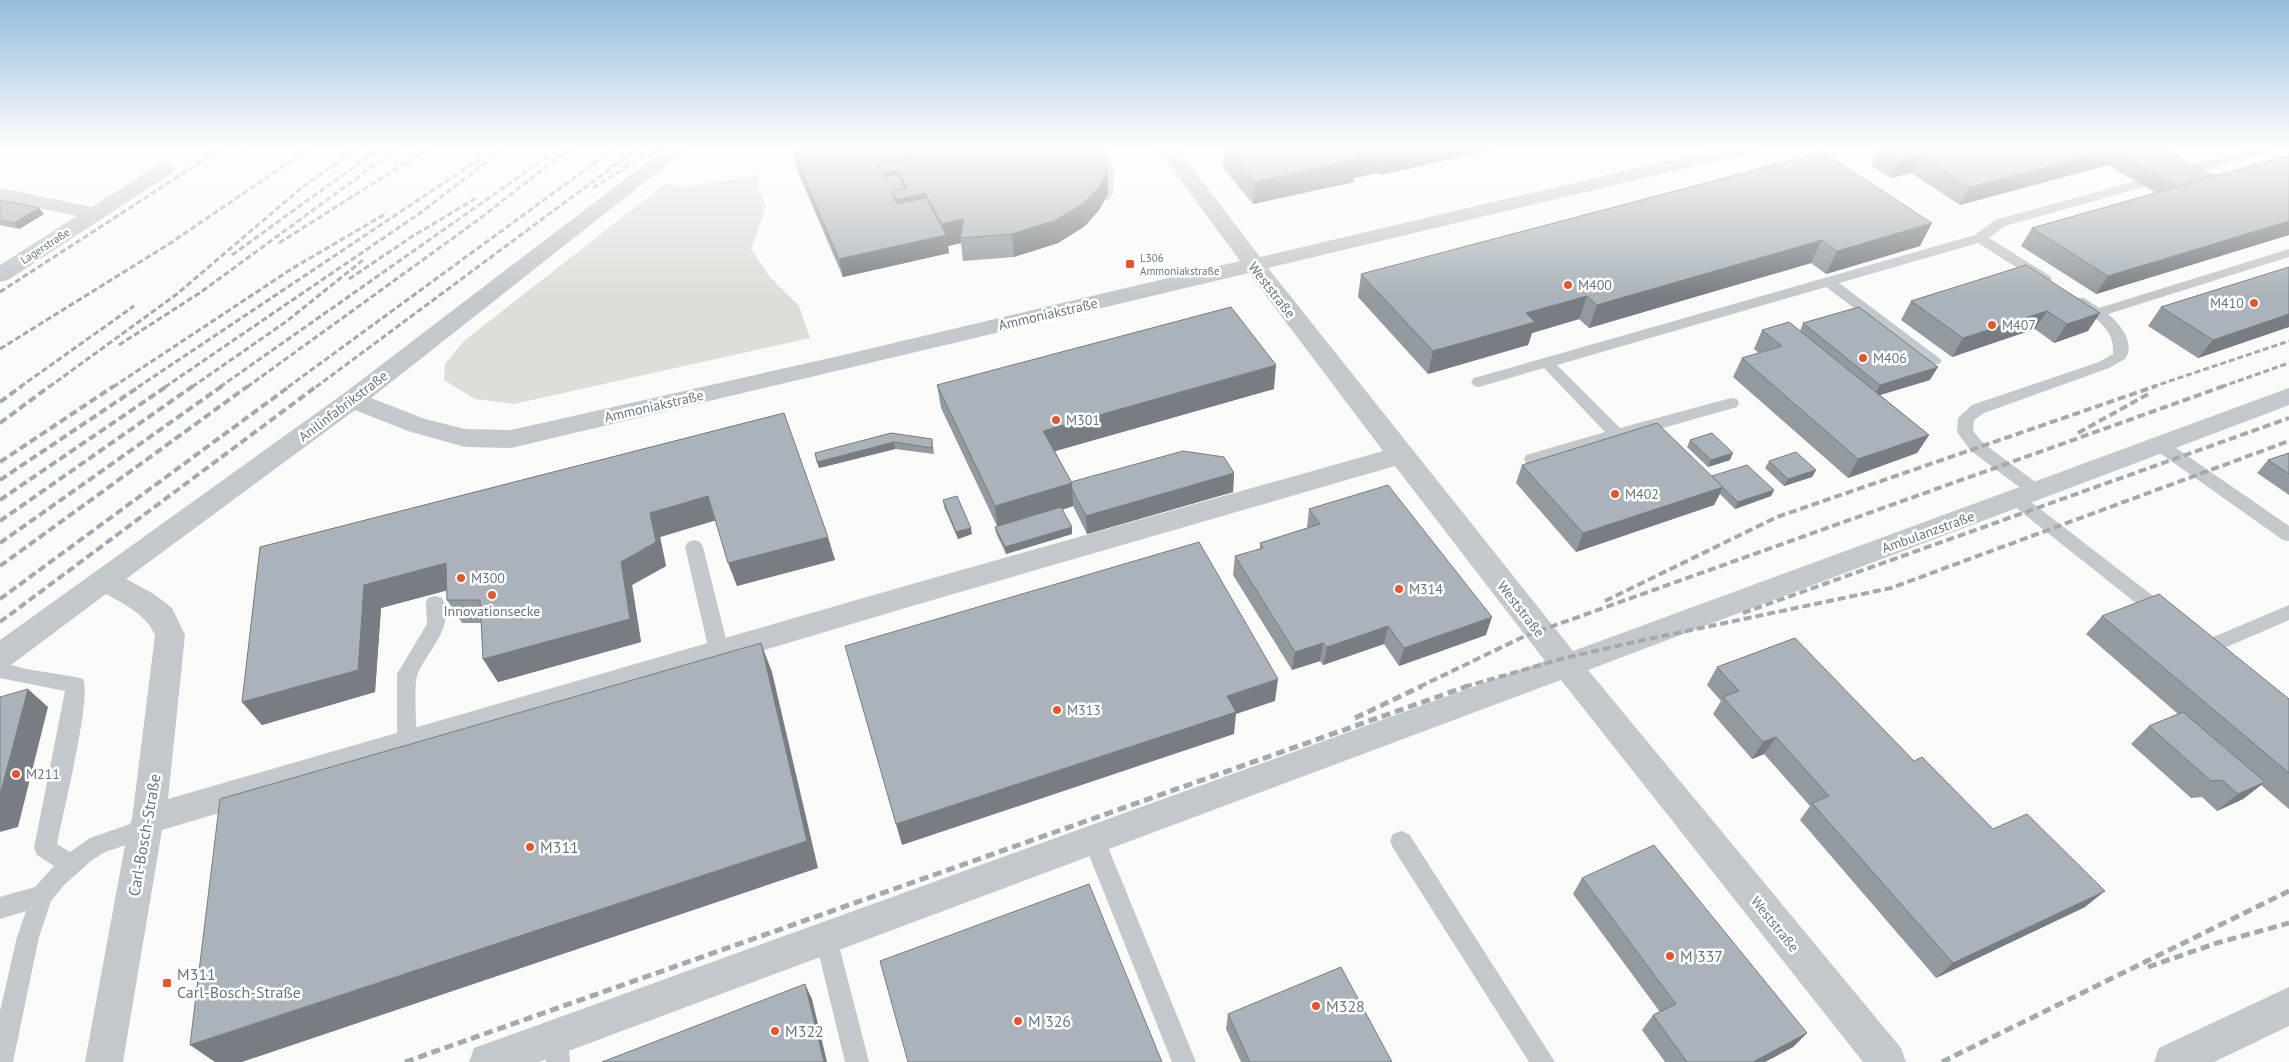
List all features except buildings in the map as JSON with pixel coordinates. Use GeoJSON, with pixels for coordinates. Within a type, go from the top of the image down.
{"type":"FeatureCollection","features":[{"type":"Feature","properties":{"kind":"street"},"geometry":{"type":"LineString","coordinates":[[17,198],[95,214]]}},
{"type":"Feature","properties":{"kind":"street","name":"Lagerstraße"},"geometry":{"type":"LineString","coordinates":[[0,274],[121,198]]}},
{"type":"Feature","properties":{"kind":"street","name":"Anilinfabrikstraße"},"geometry":{"type":"LineString","coordinates":[[0,656],[352,400],[614,198]]}},
{"type":"Feature","properties":{"kind":"street","name":"Weststraße"},"geometry":{"type":"LineString","coordinates":[[1203,198],[1253,265],[1566,666],[1887,1062]]}},
{"type":"Feature","properties":{"kind":"street","name":"Ammoniakstraße"},"geometry":{"type":"LineString","coordinates":[[352,400],[417,425],[465,438],[511,439],[839,364],[1536,198]]}},
{"type":"Feature","properties":{"kind":"street","name":"Ambulanzstraße"},"geometry":{"type":"LineString","coordinates":[[488,1062],[557,1049],[826,938],[1566,666],[2289,396]]}},
{"type":"Feature","properties":{"kind":"street"},"geometry":{"type":"LineString","coordinates":[[147,824],[407,743],[719,651],[1401,455]]}},
{"type":"Feature","properties":{"kind":"street","name":"Carl-Bosch-Straße"},"geometry":{"type":"LineString","coordinates":[[104,580],[144,602],[162,616],[170,635],[147,824],[104,1062]]}},
{"type":"Feature","properties":{"kind":"street"},"geometry":{"type":"LineString","coordinates":[[2173,1062],[2289,1006]]}},
{"type":"Feature","properties":{"kind":"lane"},"geometry":{"type":"LineString","coordinates":[[1094,207],[1103,198]]}},
{"type":"Feature","properties":{"kind":"lane"},"geometry":{"type":"LineString","coordinates":[[1479,382],[1980,238],[2000,224],[2093,198]]}},
{"type":"Feature","properties":{"kind":"lane"},"geometry":{"type":"LineString","coordinates":[[1980,238],[2097,313],[2114,326],[2122,344],[2120,356],[2104,365],[1978,409],[1966,418],[1965,432],[1977,447],[2026,495],[2176,624]]}},
{"type":"Feature","properties":{"kind":"lane"},"geometry":{"type":"LineString","coordinates":[[2097,313],[2289,253]]}},
{"type":"Feature","properties":{"kind":"lane"},"geometry":{"type":"LineString","coordinates":[[1828,282],[1934,361]]}},
{"type":"Feature","properties":{"kind":"lane"},"geometry":{"type":"LineString","coordinates":[[1547,363],[1617,434]]}},
{"type":"Feature","properties":{"kind":"lane"},"geometry":{"type":"LineString","coordinates":[[1532,459],[1731,403]]}},
{"type":"Feature","properties":{"kind":"lane"},"geometry":{"type":"LineString","coordinates":[[2160,444],[2289,535]]}},
{"type":"Feature","properties":{"kind":"lane"},"geometry":{"type":"LineString","coordinates":[[694,547],[719,651]]}},
{"type":"Feature","properties":{"kind":"lane"},"geometry":{"type":"LineString","coordinates":[[407,743],[407,674],[436,625],[435,603]]}},
{"type":"Feature","properties":{"kind":"lane"},"geometry":{"type":"LineString","coordinates":[[2206,648],[2289,612]]}},
{"type":"Feature","properties":{"kind":"lane"},"geometry":{"type":"LineString","coordinates":[[2191,636],[2221,660]]}},
{"type":"Feature","properties":{"kind":"lane"},"geometry":{"type":"LineString","coordinates":[[0,670],[26,677],[76,685],[73,712],[45,848],[70,864]]}},
{"type":"Feature","properties":{"kind":"lane"},"geometry":{"type":"LineString","coordinates":[[1,1062],[28,938],[42,895],[70,864],[98,845],[147,824]]}},
{"type":"Feature","properties":{"kind":"lane"},"geometry":{"type":"LineString","coordinates":[[1094,840],[1184,1062]]}},
{"type":"Feature","properties":{"kind":"lane"},"geometry":{"type":"LineString","coordinates":[[1401,841],[1543,1062]]}},
{"type":"Feature","properties":{"kind":"lane"},"geometry":{"type":"LineString","coordinates":[[0,908],[42,895]]}},
{"type":"Feature","properties":{"kind":"lane"},"geometry":{"type":"LineString","coordinates":[[826,938],[857,1062]]}},
{"type":"Feature","properties":{"kind":"shaded area"},"geometry":{"type":"Polygon","coordinates":[[[648,198],[762,198],[766,207],[751,249],[770,277],[799,306],[810,338],[514,404],[475,399],[444,380],[445,364],[465,340],[648,198]]]}},
{"type":"Feature","properties":{"kind":"railway"},"geometry":{"type":"LineString","coordinates":[[0,292],[146,198]]}},
{"type":"Feature","properties":{"kind":"railway"},"geometry":{"type":"LineString","coordinates":[[0,349],[169,244],[237,198]]}},
{"type":"Feature","properties":{"kind":"railway"},"geometry":{"type":"LineString","coordinates":[[49,387],[177,294],[290,198]]}},
{"type":"Feature","properties":{"kind":"railway"},"geometry":{"type":"LineString","coordinates":[[232,255],[311,198]]}},
{"type":"Feature","properties":{"kind":"railway"},"geometry":{"type":"LineString","coordinates":[[119,345],[201,292],[330,198]]}},
{"type":"Feature","properties":{"kind":"railway"},"geometry":{"type":"LineString","coordinates":[[279,243],[351,198]]}},
{"type":"Feature","properties":{"kind":"railway"},"geometry":{"type":"LineString","coordinates":[[138,387],[422,198]]}},
{"type":"Feature","properties":{"kind":"railway"},"geometry":{"type":"LineString","coordinates":[[165,387],[440,198]]}},
{"type":"Feature","properties":{"kind":"railway"},"geometry":{"type":"LineString","coordinates":[[349,279],[413,236],[477,198]]}},
{"type":"Feature","properties":{"kind":"railway"},"geometry":{"type":"LineString","coordinates":[[220,387],[489,198]]}},
{"type":"Feature","properties":{"kind":"railway"},"geometry":{"type":"LineString","coordinates":[[247,387],[507,198]]}},
{"type":"Feature","properties":{"kind":"railway"},"geometry":{"type":"LineString","coordinates":[[288,387],[547,198]]}},
{"type":"Feature","properties":{"kind":"railway"},"geometry":{"type":"LineString","coordinates":[[316,387],[571,198]]}},
{"type":"Feature","properties":{"kind":"railway"},"geometry":{"type":"LineString","coordinates":[[113,387],[293,268],[387,213]]}},
{"type":"Feature","properties":{"kind":"railway"},"geometry":{"type":"LineString","coordinates":[[192,387],[287,321],[363,260]]}},
{"type":"Feature","properties":{"kind":"railway"},"geometry":{"type":"LineString","coordinates":[[20,387],[134,306]]}},
{"type":"Feature","properties":{"kind":"railway"},"geometry":{"type":"LineString","coordinates":[[2152,387],[2289,341]]}},
{"type":"Feature","properties":{"kind":"railway"},"geometry":{"type":"LineString","coordinates":[[2221,387],[2289,363]]}},
{"type":"Feature","properties":{"kind":"railway"},"geometry":{"type":"LineString","coordinates":[[0,402],[22,386]]}},
{"type":"Feature","properties":{"kind":"railway"},"geometry":{"type":"LineString","coordinates":[[0,423],[50,386]]}},
{"type":"Feature","properties":{"kind":"railway"},"geometry":{"type":"LineString","coordinates":[[0,462],[114,386]]}},
{"type":"Feature","properties":{"kind":"railway"},"geometry":{"type":"LineString","coordinates":[[0,480],[140,386]]}},
{"type":"Feature","properties":{"kind":"railway"},"geometry":{"type":"LineString","coordinates":[[0,500],[167,386]]}},
{"type":"Feature","properties":{"kind":"railway"},"geometry":{"type":"LineString","coordinates":[[0,521],[193,386]]}},
{"type":"Feature","properties":{"kind":"railway"},"geometry":{"type":"LineString","coordinates":[[0,543],[222,386]]}},
{"type":"Feature","properties":{"kind":"railway"},"geometry":{"type":"LineString","coordinates":[[0,566],[248,386]]}},
{"type":"Feature","properties":{"kind":"railway"},"geometry":{"type":"LineString","coordinates":[[0,599],[290,386]]}},
{"type":"Feature","properties":{"kind":"railway"},"geometry":{"type":"LineString","coordinates":[[0,622],[317,386]]}},
{"type":"Feature","properties":{"kind":"railway"},"geometry":{"type":"LineString","coordinates":[[1605,601],[1777,517],[2156,386]]}},
{"type":"Feature","properties":{"kind":"railway"},"geometry":{"type":"LineString","coordinates":[[1419,687],[1525,636],[2224,386]]}},
{"type":"Feature","properties":{"kind":"railway"},"geometry":{"type":"LineString","coordinates":[[2078,433],[2150,393]]}},
{"type":"Feature","properties":{"kind":"railway"},"geometry":{"type":"LineString","coordinates":[[1743,613],[2289,418]]}},
{"type":"Feature","properties":{"kind":"railway"},"geometry":{"type":"LineString","coordinates":[[1464,687],[1561,659],[1625,644],[1891,588],[2289,441]]}},
{"type":"Feature","properties":{"kind":"railway"},"geometry":{"type":"LineString","coordinates":[[1355,718],[1422,686]]}},
{"type":"Feature","properties":{"kind":"railway"},"geometry":{"type":"LineString","coordinates":[[405,1062],[1468,686]]}},
{"type":"Feature","properties":{"kind":"railway"},"geometry":{"type":"LineString","coordinates":[[1942,1062],[2289,891]]}},
{"type":"Feature","properties":{"kind":"railway"},"geometry":{"type":"LineString","coordinates":[[2148,967],[2217,943],[2289,923]]}},
{"type":"Feature","properties":{"kind":"place","name":"L306 Ammoniakstraße"},"geometry":{"type":"Point","coordinates":[1130,264]}},
{"type":"Feature","properties":{"kind":"place","name":"M400"},"geometry":{"type":"Point","coordinates":[1568,285]}},
{"type":"Feature","properties":{"kind":"place","name":"M410"},"geometry":{"type":"Point","coordinates":[2254,303]}},
{"type":"Feature","properties":{"kind":"place","name":"M407"},"geometry":{"type":"Point","coordinates":[1992,325]}},
{"type":"Feature","properties":{"kind":"place","name":"M406"},"geometry":{"type":"Point","coordinates":[1863,358]}},
{"type":"Feature","properties":{"kind":"place","name":"M301"},"geometry":{"type":"Point","coordinates":[1056,420]}},
{"type":"Feature","properties":{"kind":"place","name":"M402"},"geometry":{"type":"Point","coordinates":[1615,494]}},
{"type":"Feature","properties":{"kind":"place","name":"M300"},"geometry":{"type":"Point","coordinates":[461,578]}},
{"type":"Feature","properties":{"kind":"place","name":"M314"},"geometry":{"type":"Point","coordinates":[1399,589]}},
{"type":"Feature","properties":{"kind":"place","name":"Innovationsecke"},"geometry":{"type":"Point","coordinates":[492,595]}},
{"type":"Feature","properties":{"kind":"place","name":"M313"},"geometry":{"type":"Point","coordinates":[1057,710]}},
{"type":"Feature","properties":{"kind":"place","name":"M211"},"geometry":{"type":"Point","coordinates":[16,774]}},
{"type":"Feature","properties":{"kind":"place","name":"M311"},"geometry":{"type":"Point","coordinates":[530,847]}},
{"type":"Feature","properties":{"kind":"place","name":"M 337"},"geometry":{"type":"Point","coordinates":[1670,956]}},
{"type":"Feature","properties":{"kind":"place","name":"M311 Carl-Bosch-Straße"},"geometry":{"type":"Point","coordinates":[167,983]}},
{"type":"Feature","properties":{"kind":"place","name":"M328"},"geometry":{"type":"Point","coordinates":[1316,1006]}},
{"type":"Feature","properties":{"kind":"place","name":"M 326"},"geometry":{"type":"Point","coordinates":[1018,1021]}},
{"type":"Feature","properties":{"kind":"place","name":"M322"},"geometry":{"type":"Point","coordinates":[775,1031]}}]}
